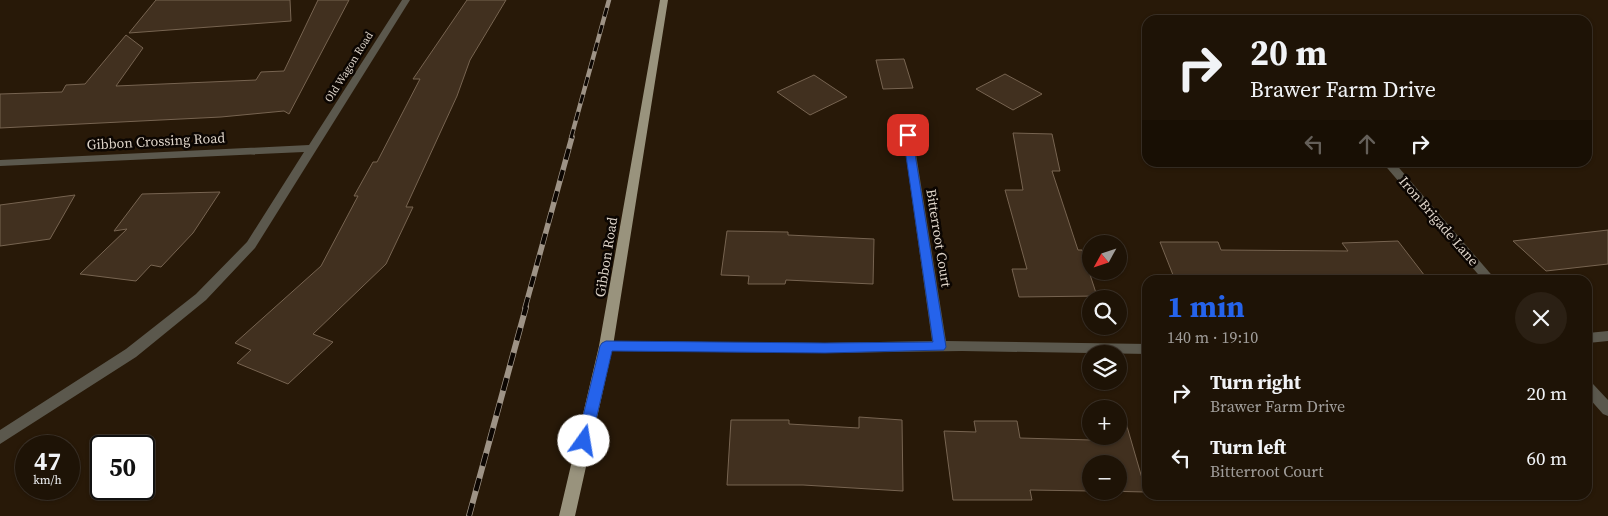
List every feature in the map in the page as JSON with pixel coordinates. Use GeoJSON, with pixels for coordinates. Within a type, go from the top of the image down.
{"type":"FeatureCollection","features":[{"type":"Feature","properties":{"kind":"main road","name":"Gibbon Road"},"geometry":{"type":"LineString","coordinates":[[567,516],[606,346],[664,0]]}},
{"type":"Feature","properties":{"kind":"street","name":"Old Wagon Road"},"geometry":{"type":"LineString","coordinates":[[0,438],[131,353],[201,297],[251,245],[406,0]]}},
{"type":"Feature","properties":{"kind":"street","name":"Bitterroot Court"},"geometry":{"type":"LineString","coordinates":[[908,135],[940,347]]}},
{"type":"Feature","properties":{"kind":"street","name":"Gibbon Crossing Road"},"geometry":{"type":"LineString","coordinates":[[0,163],[314,148]]}},
{"type":"Feature","properties":{"kind":"street","name":"Iron Brigade Lane"},"geometry":{"type":"LineString","coordinates":[[1391,167],[1486,275]]}},
{"type":"Feature","properties":{"kind":"street"},"geometry":{"type":"LineString","coordinates":[[1592,338],[1608,336]]}},
{"type":"Feature","properties":{"kind":"street"},"geometry":{"type":"LineString","coordinates":[[606,346],[1142,349]]}},
{"type":"Feature","properties":{"kind":"street"},"geometry":{"type":"LineString","coordinates":[[1592,392],[1608,410]]}},
{"type":"Feature","properties":{"kind":"building"},"geometry":{"type":"Polygon","coordinates":[[[156,0],[290,0],[291,21],[129,33],[156,0]]]}},
{"type":"Feature","properties":{"kind":"building"},"geometry":{"type":"Polygon","coordinates":[[[318,0],[349,0],[289,114],[284,111],[221,117],[0,128],[0,94],[62,92],[66,85],[85,84],[126,35],[143,48],[116,86],[256,80],[261,72],[284,71],[318,0]]]}},
{"type":"Feature","properties":{"kind":"building"},"geometry":{"type":"Polygon","coordinates":[[[467,0],[506,0],[470,60],[457,96],[406,207],[413,207],[386,264],[313,334],[333,342],[288,384],[237,363],[251,350],[235,343],[321,266],[358,196],[354,196],[373,162],[377,162],[420,79],[413,79],[467,0]]]}},
{"type":"Feature","properties":{"kind":"building"},"geometry":{"type":"Polygon","coordinates":[[[904,59],[913,88],[883,89],[876,60],[904,59]]]}},
{"type":"Feature","properties":{"kind":"building"},"geometry":{"type":"Polygon","coordinates":[[[1005,74],[1042,94],[1013,110],[976,89],[1005,74]]]}},
{"type":"Feature","properties":{"kind":"building"},"geometry":{"type":"Polygon","coordinates":[[[814,75],[847,97],[810,115],[777,92],[814,75]]]}},
{"type":"Feature","properties":{"kind":"building"},"geometry":{"type":"Polygon","coordinates":[[[1013,133],[1052,134],[1060,171],[1052,171],[1078,250],[1082,250],[1082,280],[1092,280],[1095,290],[1082,290],[1082,296],[1019,297],[1012,269],[1027,269],[1005,190],[1023,190],[1013,133]]]}},
{"type":"Feature","properties":{"kind":"building"},"geometry":{"type":"Polygon","coordinates":[[[220,192],[193,233],[161,267],[151,265],[136,281],[80,274],[127,229],[114,231],[142,194],[220,192]]]}},
{"type":"Feature","properties":{"kind":"building"},"geometry":{"type":"Polygon","coordinates":[[[75,195],[50,239],[0,246],[0,205],[75,195]]]}},
{"type":"Feature","properties":{"kind":"building"},"geometry":{"type":"Polygon","coordinates":[[[1608,230],[1608,264],[1546,271],[1513,241],[1608,230]]]}},
{"type":"Feature","properties":{"kind":"building"},"geometry":{"type":"Polygon","coordinates":[[[727,231],[788,232],[788,235],[874,239],[873,284],[786,280],[785,284],[748,284],[749,276],[721,275],[727,231]]]}},
{"type":"Feature","properties":{"kind":"building"},"geometry":{"type":"Polygon","coordinates":[[[1398,241],[1424,275],[1173,275],[1160,242],[1218,242],[1221,250],[1348,251],[1342,243],[1398,241]]]}},
{"type":"Feature","properties":{"kind":"building"},"geometry":{"type":"Polygon","coordinates":[[[859,417],[902,420],[903,491],[803,485],[727,485],[731,420],[789,420],[789,424],[859,428],[859,417]]]}},
{"type":"Feature","properties":{"kind":"building"},"geometry":{"type":"Polygon","coordinates":[[[974,421],[1017,421],[1020,438],[1082,440],[1082,445],[1127,445],[1127,426],[1142,478],[1142,492],[1127,492],[1127,455],[1082,455],[1082,491],[1030,490],[1032,500],[953,500],[944,431],[976,432],[974,421]]]}},
{"type":"Feature","properties":{"kind":"railway"},"geometry":{"type":"LineString","coordinates":[[571,138],[609,0]]}},
{"type":"Feature","properties":{"kind":"railway"},"geometry":{"type":"LineString","coordinates":[[525,308],[572,137]]}},
{"type":"Feature","properties":{"kind":"railway"},"geometry":{"type":"LineString","coordinates":[[469,516],[526,307]]}},
{"type":"Feature","properties":{"kind":"route"},"geometry":{"type":"LineString","coordinates":[[584,441],[606,346],[940,347],[908,135]]}}]}
